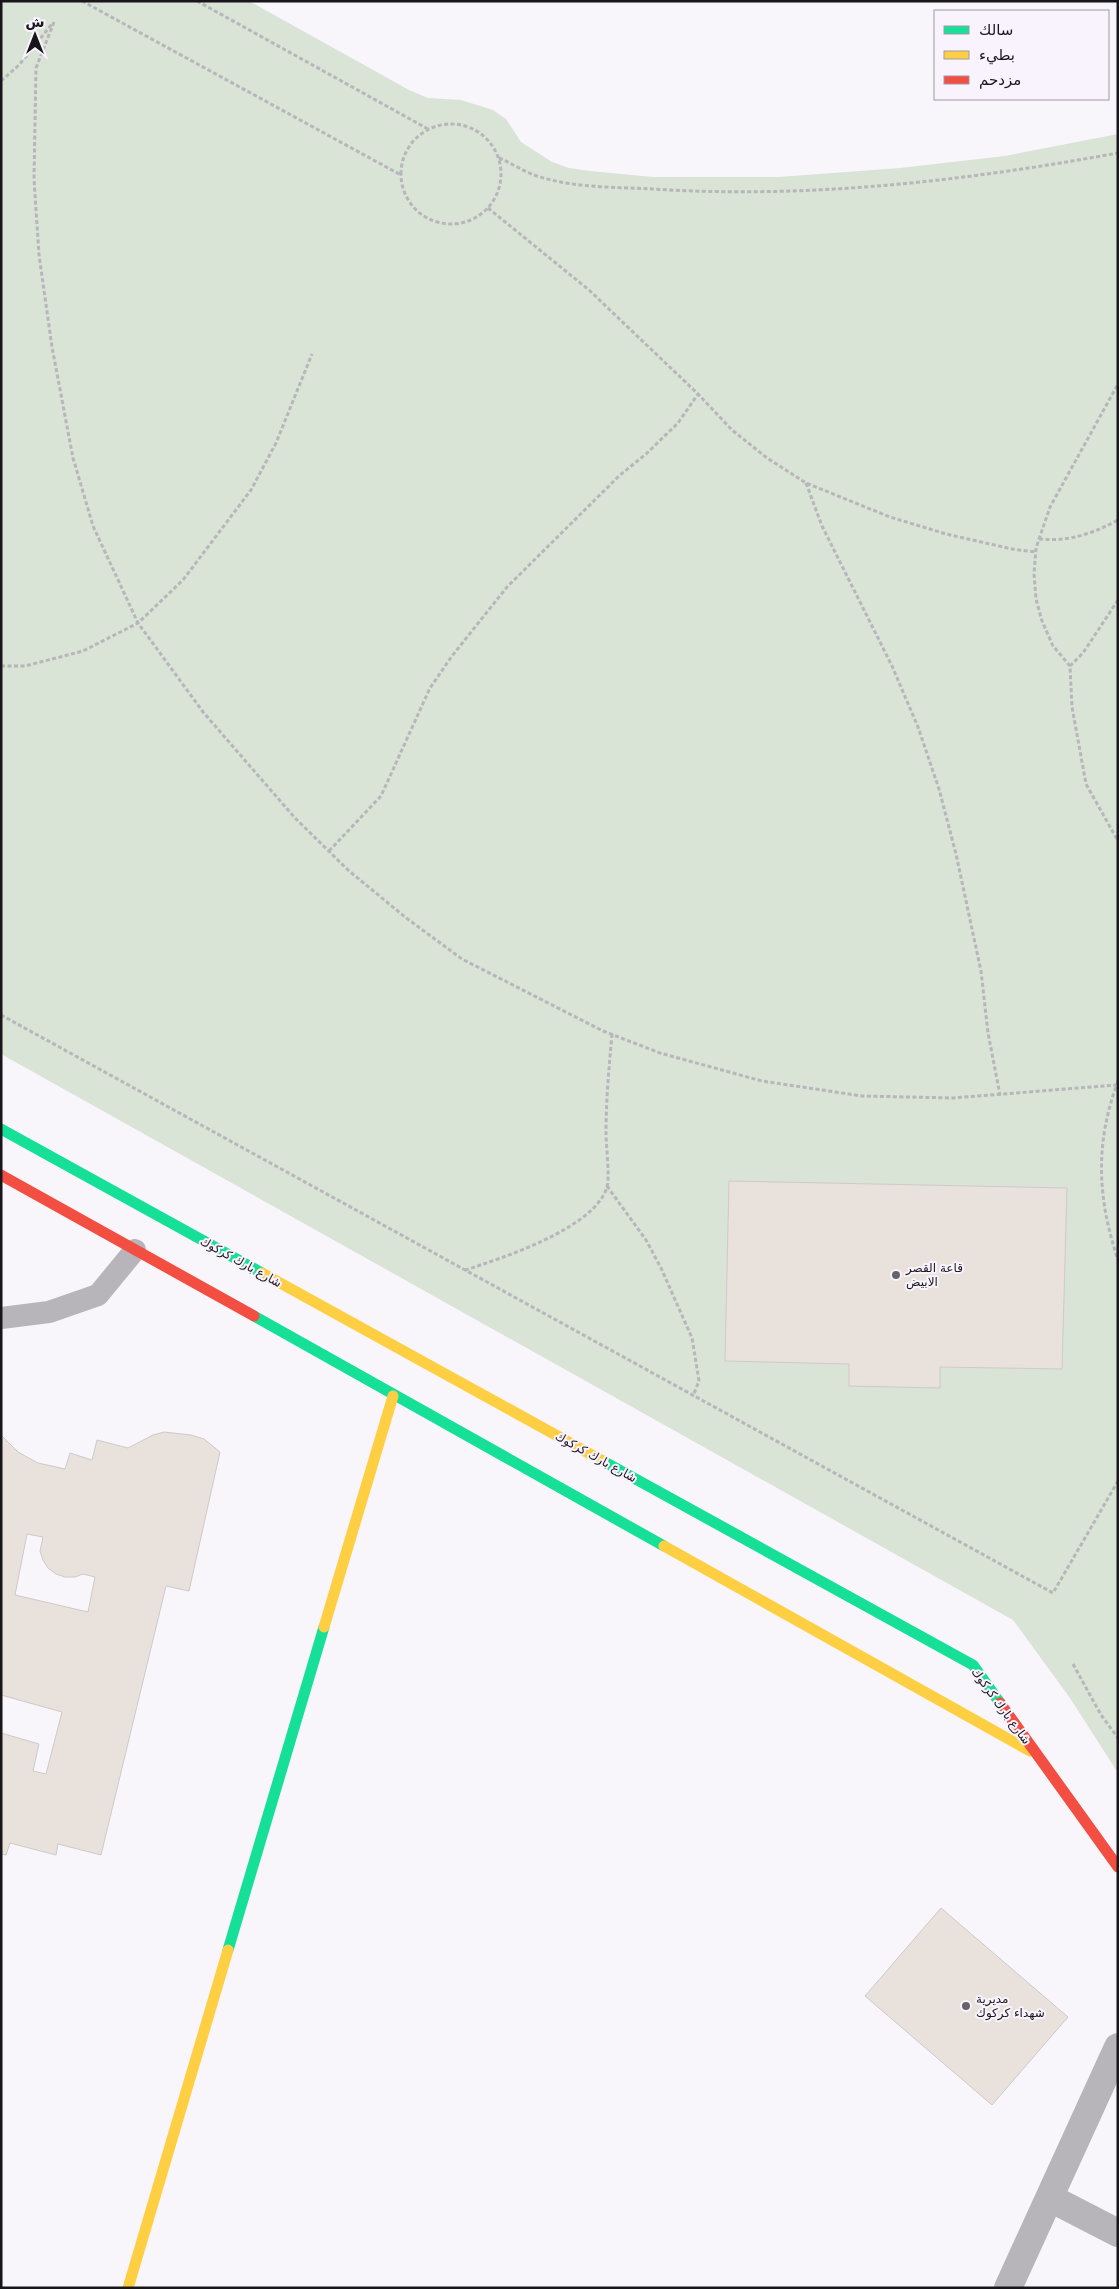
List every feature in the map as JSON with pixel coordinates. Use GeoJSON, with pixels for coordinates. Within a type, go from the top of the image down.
{"type":"FeatureCollection","features":[{"type":"Feature","properties":{"kind":"main road","name":"شارع بارك كركوك"},"geometry":{"type":"LineString","coordinates":[[1,1129],[973,1665],[1118,1867]]}},
{"type":"Feature","properties":{"kind":"main road"},"geometry":{"type":"LineString","coordinates":[[1,1175],[393,1396],[1038,1755]]}},
{"type":"Feature","properties":{"kind":"main road"},"geometry":{"type":"LineString","coordinates":[[128,2288],[393,1396]]}},
{"type":"Feature","properties":{"kind":"street"},"geometry":{"type":"LineString","coordinates":[[1008,2288],[1118,2047]]}},
{"type":"Feature","properties":{"kind":"street"},"geometry":{"type":"LineString","coordinates":[[1050,2198],[1118,2233]]}},
{"type":"Feature","properties":{"kind":"lane"},"geometry":{"type":"LineString","coordinates":[[1,1318],[49,1312],[98,1296],[135,1250]]}},
{"type":"Feature","properties":{"kind":"path"},"geometry":{"type":"LineString","coordinates":[[82,1],[401,175]]}},
{"type":"Feature","properties":{"kind":"path"},"geometry":{"type":"LineString","coordinates":[[197,1],[428,129]]}},
{"type":"Feature","properties":{"kind":"path"},"geometry":{"type":"LineString","coordinates":[[1,81],[19,65],[54,22],[36,68],[34,179],[39,255],[52,347],[73,458],[93,526],[138,623],[203,712],[295,818],[348,870],[405,917],[462,959],[612,1034],[660,1053],[762,1081],[862,1096],[953,1098],[1117,1083],[1106,1114],[1100,1168],[1108,1230],[1118,1260]]}},
{"type":"Feature","properties":{"kind":"path"},"geometry":{"type":"LineString","coordinates":[[445,124],[462,124],[478,131],[492,143],[499,158],[502,176],[498,192],[488,208],[475,218],[460,223],[444,223],[428,219],[416,210],[406,197],[401,166],[406,150],[415,138],[428,129],[445,124]]}},
{"type":"Feature","properties":{"kind":"path"},"geometry":{"type":"LineString","coordinates":[[499,158],[539,177],[566,182],[701,192],[744,192],[905,184],[1019,170],[1118,153]]}},
{"type":"Feature","properties":{"kind":"path"},"geometry":{"type":"LineString","coordinates":[[488,208],[589,290],[698,394],[732,430],[767,458],[806,484],[890,517],[993,545],[1036,552]]}},
{"type":"Feature","properties":{"kind":"path"},"geometry":{"type":"LineString","coordinates":[[1,666],[26,666],[84,651],[138,623],[182,580],[251,490],[276,443],[312,354]]}},
{"type":"Feature","properties":{"kind":"path"},"geometry":{"type":"LineString","coordinates":[[1118,384],[1050,507],[1039,539],[1034,574],[1036,599],[1042,621],[1053,646],[1070,666],[1072,707],[1086,784],[1118,841]]}},
{"type":"Feature","properties":{"kind":"path"},"geometry":{"type":"LineString","coordinates":[[329,851],[381,796],[430,688],[452,656],[507,587],[620,475],[646,454],[678,423],[698,394]]}},
{"type":"Feature","properties":{"kind":"path"},"geometry":{"type":"LineString","coordinates":[[806,484],[822,526],[892,666],[918,727],[939,789],[956,854],[981,971],[988,1033],[1000,1095]]}},
{"type":"Feature","properties":{"kind":"path"},"geometry":{"type":"LineString","coordinates":[[1039,539],[1058,541],[1079,536],[1101,529],[1118,520]]}},
{"type":"Feature","properties":{"kind":"path"},"geometry":{"type":"LineString","coordinates":[[1070,666],[1083,653],[1118,600]]}},
{"type":"Feature","properties":{"kind":"path"},"geometry":{"type":"LineString","coordinates":[[1,1015],[1053,1593],[1118,1481]]}},
{"type":"Feature","properties":{"kind":"path"},"geometry":{"type":"LineString","coordinates":[[465,1270],[533,1246],[564,1230],[596,1206],[607,1186],[606,1107],[612,1034]]}},
{"type":"Feature","properties":{"kind":"path"},"geometry":{"type":"LineString","coordinates":[[607,1186],[646,1240],[662,1268],[689,1331],[700,1381],[693,1396]]}},
{"type":"Feature","properties":{"kind":"path"},"geometry":{"type":"LineString","coordinates":[[1073,1664],[1101,1715],[1118,1738]]}},
{"type":"Feature","properties":{"kind":"shaded area"},"geometry":{"type":"Polygon","coordinates":[[[1,1],[249,1],[409,90],[428,98],[461,100],[493,110],[506,119],[521,142],[552,162],[569,168],[590,171],[653,177],[779,177],[900,168],[1005,156],[1118,134],[1118,1773],[1070,1698],[1013,1620],[1,1054],[1,1]]]}},
{"type":"Feature","properties":{"kind":"building","name":"قاعة القصر الابيض"},"geometry":{"type":"Polygon","coordinates":[[[729,1181],[1067,1188],[1062,1369],[940,1367],[940,1388],[849,1386],[849,1364],[725,1361],[729,1181]]]}},
{"type":"Feature","properties":{"kind":"building"},"geometry":{"type":"Polygon","coordinates":[[[164,1432],[191,1435],[204,1439],[220,1452],[189,1591],[166,1586],[101,1855],[58,1844],[56,1855],[10,1843],[6,1855],[1,1854],[1,1733],[39,1744],[33,1771],[46,1774],[62,1712],[1,1695],[1,1435],[18,1452],[38,1463],[65,1469],[70,1453],[92,1460],[97,1440],[128,1448],[153,1435],[164,1432]],[[27,1534],[15,1595],[88,1612],[95,1577],[83,1574],[75,1577],[65,1577],[56,1574],[48,1568],[40,1551],[43,1537],[27,1534]]]}},
{"type":"Feature","properties":{"kind":"building","name":"مديرية شهداء كركوك"},"geometry":{"type":"Polygon","coordinates":[[[941,1908],[1068,2017],[992,2105],[865,1996],[941,1908]]]}},
{"type":"Feature","properties":{"kind":"traffic: fast"},"geometry":{"type":"LineString","coordinates":[[1,1129],[262,1273]]}},
{"type":"Feature","properties":{"kind":"traffic: fast"},"geometry":{"type":"LineString","coordinates":[[254,1316],[664,1546]]}},
{"type":"Feature","properties":{"kind":"traffic: fast"},"geometry":{"type":"LineString","coordinates":[[603,1461],[973,1665],[1000,1703]]}},
{"type":"Feature","properties":{"kind":"traffic: fast"},"geometry":{"type":"LineString","coordinates":[[228,1950],[324,1627]]}},
{"type":"Feature","properties":{"kind":"traffic: slow"},"geometry":{"type":"LineString","coordinates":[[262,1273],[603,1461]]}},
{"type":"Feature","properties":{"kind":"traffic: slow"},"geometry":{"type":"LineString","coordinates":[[324,1627],[393,1396]]}},
{"type":"Feature","properties":{"kind":"traffic: slow"},"geometry":{"type":"LineString","coordinates":[[664,1546],[1030,1751]]}},
{"type":"Feature","properties":{"kind":"traffic: slow"},"geometry":{"type":"LineString","coordinates":[[128,2288],[228,1950]]}},
{"type":"Feature","properties":{"kind":"traffic: jam"},"geometry":{"type":"LineString","coordinates":[[1,1175],[254,1316]]}},
{"type":"Feature","properties":{"kind":"traffic: jam"},"geometry":{"type":"LineString","coordinates":[[1000,1703],[1118,1867]]}},
{"type":"Feature","properties":{"kind":"place","name":"قاعة القصر الابيض"},"geometry":{"type":"Point","coordinates":[896,1275]}},
{"type":"Feature","properties":{"kind":"place","name":"مديرية شهداء كركوك"},"geometry":{"type":"Point","coordinates":[966,2006]}}]}
